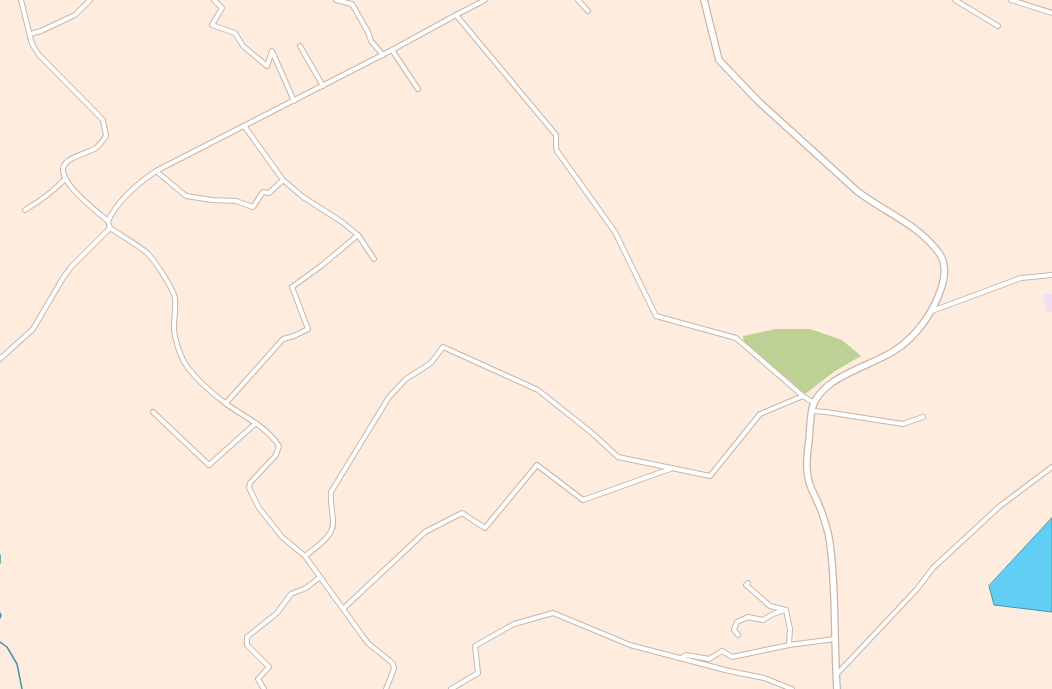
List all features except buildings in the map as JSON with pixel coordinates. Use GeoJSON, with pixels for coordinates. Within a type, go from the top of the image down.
{"type":"FeatureCollection","features":[{"type":"Feature","properties":{"kind":"main road"},"geometry":{"type":"LineString","coordinates":[[704,0],[719,60],[758,101],[857,191],[869,201],[906,222],[933,246],[940,255],[944,267],[944,278],[937,302],[932,311],[918,328],[895,350],[845,375],[823,391],[814,403],[807,471],[810,484],[823,516],[829,537],[831,552],[837,689]]}},
{"type":"Feature","properties":{"kind":"street"},"geometry":{"type":"LineString","coordinates":[[21,0],[32,44],[39,55],[103,120],[106,136],[97,147],[72,158],[64,164],[63,174],[65,179],[77,194],[108,221],[110,228],[147,254],[166,279],[175,296],[176,309],[174,329],[179,349],[186,366],[200,382],[274,438],[279,446],[276,455],[250,483],[250,488],[259,508],[282,537],[305,556],[370,644],[393,664],[394,669],[386,689]]}},
{"type":"Feature","properties":{"kind":"street"},"geometry":{"type":"LineString","coordinates":[[30,34],[75,15],[90,0]]}},
{"type":"Feature","properties":{"kind":"street"},"geometry":{"type":"LineString","coordinates":[[214,0],[222,8],[212,25],[235,33],[242,46],[267,66],[272,51],[294,101]]}},
{"type":"Feature","properties":{"kind":"street"},"geometry":{"type":"LineString","coordinates":[[336,0],[352,4],[368,32],[371,41],[382,55]]}},
{"type":"Feature","properties":{"kind":"street"},"geometry":{"type":"LineString","coordinates":[[108,221],[114,209],[139,183],[156,171],[245,127],[485,0]]}},
{"type":"Feature","properties":{"kind":"street"},"geometry":{"type":"LineString","coordinates":[[578,0],[588,11]]}},
{"type":"Feature","properties":{"kind":"street"},"geometry":{"type":"LineString","coordinates":[[955,0],[998,26]]}},
{"type":"Feature","properties":{"kind":"street"},"geometry":{"type":"LineString","coordinates":[[1010,0],[1052,13]]}},
{"type":"Feature","properties":{"kind":"street"},"geometry":{"type":"LineString","coordinates":[[456,15],[556,135],[557,151],[615,232],[656,316],[736,338],[803,396],[814,403]]}},
{"type":"Feature","properties":{"kind":"street"},"geometry":{"type":"LineString","coordinates":[[300,46],[323,86]]}},
{"type":"Feature","properties":{"kind":"street"},"geometry":{"type":"LineString","coordinates":[[392,50],[418,89]]}},
{"type":"Feature","properties":{"kind":"street"},"geometry":{"type":"LineString","coordinates":[[245,127],[283,180],[303,197],[342,222],[358,235],[374,260]]}},
{"type":"Feature","properties":{"kind":"street"},"geometry":{"type":"LineString","coordinates":[[156,171],[186,196],[212,200],[236,200],[253,207],[263,192],[269,193],[283,180]]}},
{"type":"Feature","properties":{"kind":"street"},"geometry":{"type":"LineString","coordinates":[[25,210],[43,200],[65,179]]}},
{"type":"Feature","properties":{"kind":"street"},"geometry":{"type":"LineString","coordinates":[[0,359],[33,329],[71,267],[110,228]]}},
{"type":"Feature","properties":{"kind":"street"},"geometry":{"type":"LineString","coordinates":[[226,403],[283,339],[294,336],[308,329],[292,286],[321,266],[358,235]]}},
{"type":"Feature","properties":{"kind":"street"},"geometry":{"type":"LineString","coordinates":[[932,311],[1020,278],[1052,275]]}},
{"type":"Feature","properties":{"kind":"street"},"geometry":{"type":"LineString","coordinates":[[305,556],[328,537],[332,530],[333,525],[330,503],[331,492],[389,397],[406,379],[431,363],[443,347],[538,390],[592,433],[618,457],[710,476],[760,414],[803,396]]}},
{"type":"Feature","properties":{"kind":"street"},"geometry":{"type":"LineString","coordinates":[[812,411],[904,424],[923,417]]}},
{"type":"Feature","properties":{"kind":"street"},"geometry":{"type":"LineString","coordinates":[[153,412],[209,465],[256,423]]}},
{"type":"Feature","properties":{"kind":"street"},"geometry":{"type":"LineString","coordinates":[[344,608],[425,532],[462,513],[485,528],[537,465],[583,500],[672,468]]}},
{"type":"Feature","properties":{"kind":"street"},"geometry":{"type":"LineString","coordinates":[[836,676],[916,589],[933,568],[1000,506],[1052,467]]}},
{"type":"Feature","properties":{"kind":"street"},"geometry":{"type":"LineString","coordinates":[[264,689],[258,679],[269,667],[247,645],[247,637],[278,613],[291,594],[306,588],[320,577]]}},
{"type":"Feature","properties":{"kind":"street"},"geometry":{"type":"LineString","coordinates":[[748,582],[746,585],[770,606],[786,610]]}},
{"type":"Feature","properties":{"kind":"street"},"geometry":{"type":"LineString","coordinates":[[786,610],[790,629],[789,645]]}},
{"type":"Feature","properties":{"kind":"street"},"geometry":{"type":"LineString","coordinates":[[738,635],[734,630],[737,622],[748,617],[763,620],[773,614],[786,610]]}},
{"type":"Feature","properties":{"kind":"street"},"geometry":{"type":"LineString","coordinates":[[451,689],[478,673],[474,646],[514,624],[553,613],[630,645],[729,671],[764,678],[792,689]]}},
{"type":"Feature","properties":{"kind":"street"},"geometry":{"type":"LineString","coordinates":[[681,658],[686,655],[709,659],[722,651],[732,657],[789,645],[835,640]]}},
{"type":"Feature","properties":{"kind":"shaded area"},"geometry":{"type":"Polygon","coordinates":[[[1043,294],[1052,294],[1052,312],[1047,313],[1043,294]]]}},
{"type":"Feature","properties":{"kind":"green space"},"geometry":{"type":"Polygon","coordinates":[[[776,329],[810,329],[842,340],[861,356],[835,371],[805,394],[744,341],[743,336],[776,329]]]}},
{"type":"Feature","properties":{"kind":"water"},"geometry":{"type":"Polygon","coordinates":[[[1052,518],[1052,612],[994,605],[989,586],[1052,518]]]}},
{"type":"Feature","properties":{"kind":"waterway"},"geometry":{"type":"LineString","coordinates":[[0,555],[0,563]]}},
{"type":"Feature","properties":{"kind":"waterway"},"geometry":{"type":"LineString","coordinates":[[0,613],[0,618]]}},
{"type":"Feature","properties":{"kind":"waterway"},"geometry":{"type":"LineString","coordinates":[[0,642],[7,647],[17,664],[22,689]]}}]}
